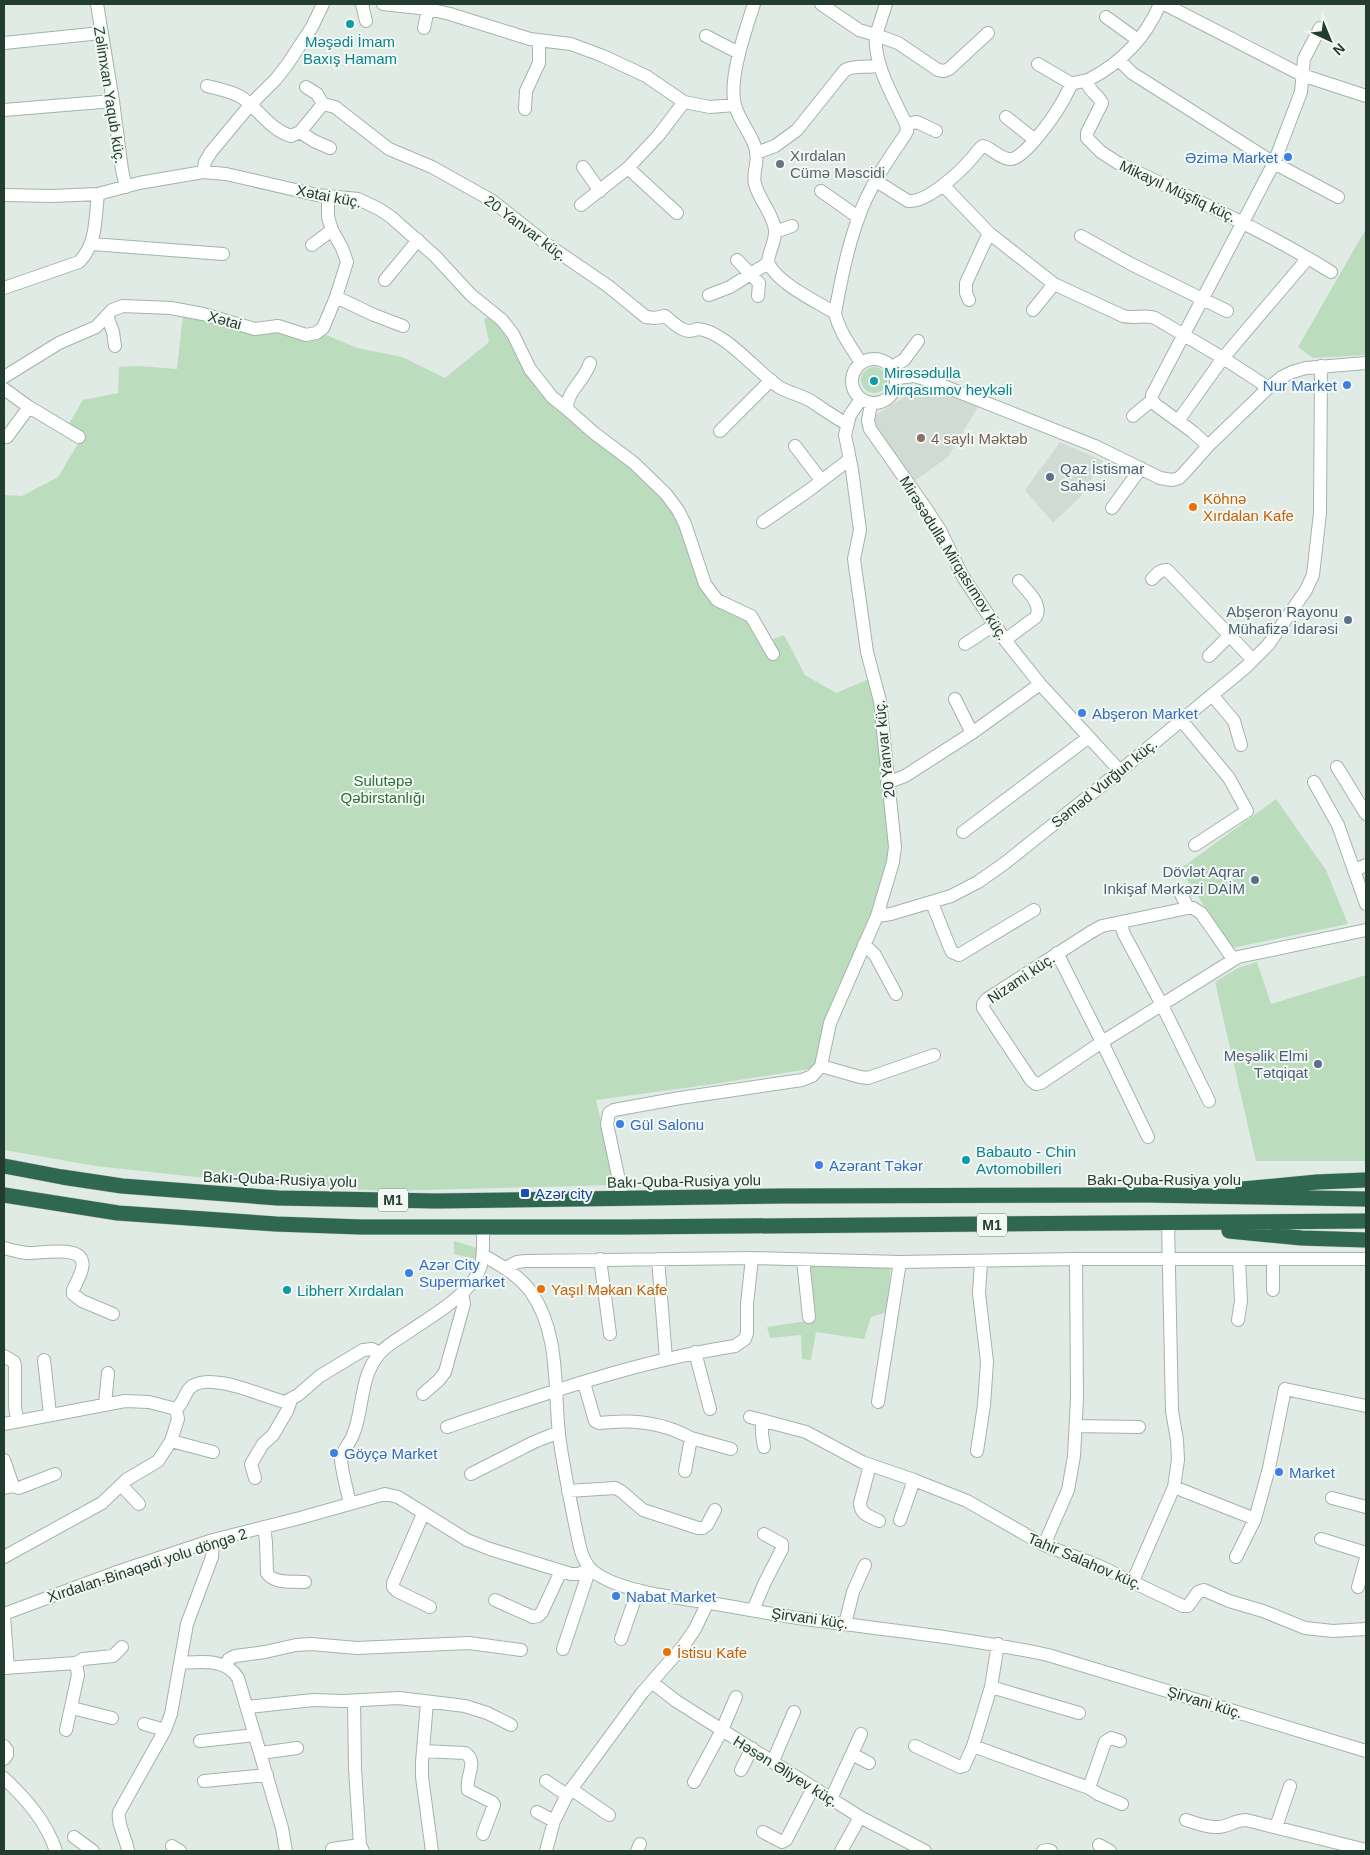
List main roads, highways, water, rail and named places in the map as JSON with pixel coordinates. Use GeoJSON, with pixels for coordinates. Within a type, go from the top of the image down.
{"type":"FeatureCollection","features":[{"type":"Feature","properties":{"kind":"highway","name":"Bakı-Quba-Rusiya yolu"},"geometry":{"type":"LineString","coordinates":[[4,1166],[62,1178],[122,1186],[278,1198],[437,1201],[784,1196],[1168,1195],[1362,1199]]}},
{"type":"Feature","properties":{"kind":"highway"},"geometry":{"type":"LineString","coordinates":[[1168,1195],[1317,1182],[1366,1180]]}},
{"type":"Feature","properties":{"kind":"highway","name":"M1"},"geometry":{"type":"LineString","coordinates":[[4,1195],[118,1213],[323,1226],[483,1227],[1362,1221]]}},
{"type":"Feature","properties":{"kind":"highway"},"geometry":{"type":"LineString","coordinates":[[1168,1223],[1278,1236],[1366,1240]]}},
{"type":"Feature","properties":{"kind":"place","name":"Məşədi İmam Baxış Hamam"},"geometry":{"type":"Point","coordinates":[350,24]}},
{"type":"Feature","properties":{"kind":"place","name":"Əzimə Market"},"geometry":{"type":"Point","coordinates":[1288,157]}},
{"type":"Feature","properties":{"kind":"place","name":"Xırdalan Cümə Məscidi"},"geometry":{"type":"Point","coordinates":[780,164]}},
{"type":"Feature","properties":{"kind":"place","name":"Mirəsədulla Mirqasımov heykəli"},"geometry":{"type":"Point","coordinates":[874,381]}},
{"type":"Feature","properties":{"kind":"place","name":"Nur Market"},"geometry":{"type":"Point","coordinates":[1347,385]}},
{"type":"Feature","properties":{"kind":"place","name":"4 saylı Məktəb"},"geometry":{"type":"Point","coordinates":[921,438]}},
{"type":"Feature","properties":{"kind":"place","name":"Qaz İstismar Sahəsi"},"geometry":{"type":"Point","coordinates":[1050,477]}},
{"type":"Feature","properties":{"kind":"place","name":"Köhnə Xırdalan Kafe"},"geometry":{"type":"Point","coordinates":[1193,507]}},
{"type":"Feature","properties":{"kind":"place","name":"Abşeron Rayonu Mühafizə İdarəsi"},"geometry":{"type":"Point","coordinates":[1348,620]}},
{"type":"Feature","properties":{"kind":"place","name":"Abşeron Market"},"geometry":{"type":"Point","coordinates":[1082,713]}},
{"type":"Feature","properties":{"kind":"place","name":"Dövlət Aqrar Inkişaf Mərkəzi DAİM"},"geometry":{"type":"Point","coordinates":[1255,880]}},
{"type":"Feature","properties":{"kind":"place","name":"Meşəlik Elmi Tətqiqat"},"geometry":{"type":"Point","coordinates":[1318,1064]}},
{"type":"Feature","properties":{"kind":"place","name":"Gül Salonu"},"geometry":{"type":"Point","coordinates":[620,1124]}},
{"type":"Feature","properties":{"kind":"place","name":"Babauto - Chin Avtomobilleri"},"geometry":{"type":"Point","coordinates":[966,1160]}},
{"type":"Feature","properties":{"kind":"place","name":"Azərant Təkər"},"geometry":{"type":"Point","coordinates":[819,1165]}},
{"type":"Feature","properties":{"kind":"place","name":"Azər city"},"geometry":{"type":"Point","coordinates":[525,1193]}},
{"type":"Feature","properties":{"kind":"place","name":"Azər City Supermarket"},"geometry":{"type":"Point","coordinates":[409,1273]}},
{"type":"Feature","properties":{"kind":"place","name":"Yaşıl Məkan Kafe"},"geometry":{"type":"Point","coordinates":[541,1289]}},
{"type":"Feature","properties":{"kind":"place","name":"Libherr Xırdalan"},"geometry":{"type":"Point","coordinates":[287,1290]}},
{"type":"Feature","properties":{"kind":"place","name":"Göyçə Market"},"geometry":{"type":"Point","coordinates":[334,1453]}},
{"type":"Feature","properties":{"kind":"place","name":"Market"},"geometry":{"type":"Point","coordinates":[1279,1472]}},
{"type":"Feature","properties":{"kind":"place","name":"Nabat Market"},"geometry":{"type":"Point","coordinates":[616,1596]}},
{"type":"Feature","properties":{"kind":"place","name":"İstisu Kafe"},"geometry":{"type":"Point","coordinates":[667,1652]}},
{"type":"Feature","properties":{"kind":"park label","name":"Sulutəpə Qəbirstanlığı"},"geometry":{"type":"Point","coordinates":[383,788]}}]}
